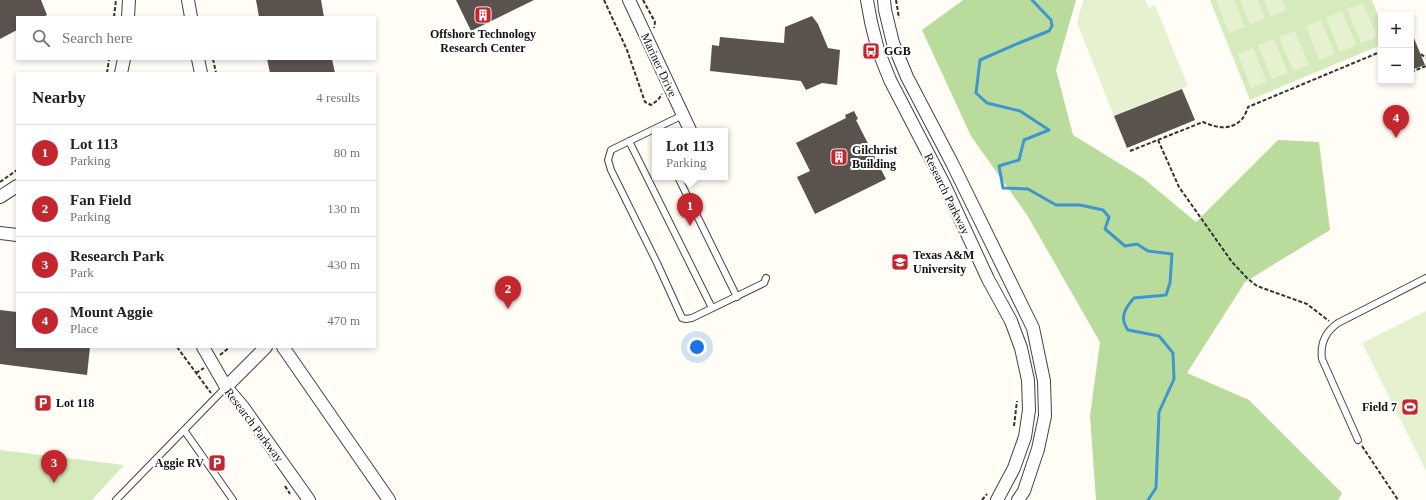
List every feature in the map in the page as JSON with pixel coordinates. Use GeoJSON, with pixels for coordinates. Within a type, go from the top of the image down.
{"type":"FeatureCollection","features":[{"type":"Feature","properties":{"kind":"street"},"geometry":{"type":"LineString","coordinates":[[128,16],[129,0]]}},
{"type":"Feature","properties":{"kind":"street"},"geometry":{"type":"LineString","coordinates":[[188,0],[191,16]]}},
{"type":"Feature","properties":{"kind":"street","name":"Mariner Drive"},"geometry":{"type":"LineString","coordinates":[[629,0],[689,128]]}},
{"type":"Feature","properties":{"kind":"street"},"geometry":{"type":"LineString","coordinates":[[868,6],[884,5]]}},
{"type":"Feature","properties":{"kind":"street","name":"Research Parkway"},"geometry":{"type":"LineString","coordinates":[[884,5],[893,42],[907,77],[952,163],[1033,328],[1044,381],[1045,416],[1038,449],[1024,491],[1018,500]]}},
{"type":"Feature","properties":{"kind":"street","name":"Research Parkway"},"geometry":{"type":"LineString","coordinates":[[868,6],[878,50],[890,80],[936,170],[988,279],[1011,321],[1022,348],[1028,380],[1029,410],[1025,437],[1014,468],[997,500]]}},
{"type":"Feature","properties":{"kind":"street"},"geometry":{"type":"LineString","coordinates":[[122,72],[124,60]]}},
{"type":"Feature","properties":{"kind":"street"},"geometry":{"type":"LineString","coordinates":[[198,60],[201,72]]}},
{"type":"Feature","properties":{"kind":"street"},"geometry":{"type":"LineString","coordinates":[[936,170],[952,163]]}},
{"type":"Feature","properties":{"kind":"street"},"geometry":{"type":"LineString","coordinates":[[0,197],[16,187]]}},
{"type":"Feature","properties":{"kind":"street"},"geometry":{"type":"LineString","coordinates":[[0,233],[16,235]]}},
{"type":"Feature","properties":{"kind":"street","name":"Research Parkway"},"geometry":{"type":"LineString","coordinates":[[204,348],[226,387],[244,407],[309,500]]}},
{"type":"Feature","properties":{"kind":"street"},"geometry":{"type":"LineString","coordinates":[[226,387],[265,348]]}},
{"type":"Feature","properties":{"kind":"street"},"geometry":{"type":"LineString","coordinates":[[284,348],[389,500]]}},
{"type":"Feature","properties":{"kind":"lane"},"geometry":{"type":"LineString","coordinates":[[659,128],[683,115]]}},
{"type":"Feature","properties":{"kind":"lane"},"geometry":{"type":"LineString","coordinates":[[652,131],[610,150],[608,160],[610,170],[657,263],[682,318],[692,318],[737,297],[764,283],[766,278]]}},
{"type":"Feature","properties":{"kind":"lane"},"geometry":{"type":"LineString","coordinates":[[629,141],[712,308]]}},
{"type":"Feature","properties":{"kind":"lane"},"geometry":{"type":"LineString","coordinates":[[679,180],[737,297]]}},
{"type":"Feature","properties":{"kind":"lane"},"geometry":{"type":"LineString","coordinates":[[1358,440],[1322,359],[1321,353],[1323,341],[1334,325],[1426,278]]}},
{"type":"Feature","properties":{"kind":"lane"},"geometry":{"type":"LineString","coordinates":[[116,500],[226,387]]}},
{"type":"Feature","properties":{"kind":"lane"},"geometry":{"type":"LineString","coordinates":[[184,430],[233,500]]}},
{"type":"Feature","properties":{"kind":"path"},"geometry":{"type":"LineString","coordinates":[[114,16],[116,0]]}},
{"type":"Feature","properties":{"kind":"path"},"geometry":{"type":"LineString","coordinates":[[604,0],[627,50],[645,102],[651,105],[658,100],[661,94],[671,90]]}},
{"type":"Feature","properties":{"kind":"path"},"geometry":{"type":"LineString","coordinates":[[643,0],[655,22],[654,31]]}},
{"type":"Feature","properties":{"kind":"path"},"geometry":{"type":"LineString","coordinates":[[1130,151],[1203,122],[1216,128],[1230,127],[1243,118],[1248,107],[1378,53]]}},
{"type":"Feature","properties":{"kind":"path"},"geometry":{"type":"LineString","coordinates":[[1421,54],[1426,58]]}},
{"type":"Feature","properties":{"kind":"path"},"geometry":{"type":"LineString","coordinates":[[108,72],[109,60]]}},
{"type":"Feature","properties":{"kind":"path"},"geometry":{"type":"LineString","coordinates":[[213,60],[216,72]]}},
{"type":"Feature","properties":{"kind":"path"},"geometry":{"type":"LineString","coordinates":[[1414,71],[1426,66]]}},
{"type":"Feature","properties":{"kind":"path"},"geometry":{"type":"LineString","coordinates":[[1158,140],[1179,188],[1232,262],[1246,278],[1257,286],[1307,304],[1334,325]]}},
{"type":"Feature","properties":{"kind":"path"},"geometry":{"type":"LineString","coordinates":[[0,182],[16,171]]}},
{"type":"Feature","properties":{"kind":"path"},"geometry":{"type":"LineString","coordinates":[[178,348],[216,397]]}},
{"type":"Feature","properties":{"kind":"path"},"geometry":{"type":"LineString","coordinates":[[1014,428],[1017,398]]}},
{"type":"Feature","properties":{"kind":"path"},"geometry":{"type":"LineString","coordinates":[[1358,440],[1398,500]]}},
{"type":"Feature","properties":{"kind":"path"},"geometry":{"type":"LineString","coordinates":[[282,482],[288,492],[292,495]]}},
{"type":"Feature","properties":{"kind":"path"},"geometry":{"type":"LineString","coordinates":[[982,500],[989,490]]}},
{"type":"Feature","properties":{"kind":"green space"},"geometry":{"type":"Polygon","coordinates":[[[963,0],[1076,0],[1056,70],[1073,135],[1143,178],[1196,222],[1278,140],[1319,142],[1330,230],[1245,282],[1187,373],[1249,400],[1342,493],[1338,500],[1096,500],[1090,416],[1100,342],[1027,215],[971,136],[922,30],[963,0]]]}},
{"type":"Feature","properties":{"kind":"green space"},"geometry":{"type":"Polygon","coordinates":[[[1083,0],[1145,0],[1149,8],[1155,5],[1188,86],[1114,116],[1077,23],[1083,0]]]}},
{"type":"Feature","properties":{"kind":"green space"},"geometry":{"type":"Polygon","coordinates":[[[1210,0],[1372,0],[1378,15],[1378,46],[1250,100],[1210,0]]]}},
{"type":"Feature","properties":{"kind":"green space"},"geometry":{"type":"Polygon","coordinates":[[[1216,0],[1234,0],[1245,27],[1229,33],[1216,0]]]}},
{"type":"Feature","properties":{"kind":"green space"},"geometry":{"type":"Polygon","coordinates":[[[1240,0],[1258,0],[1265,18],[1250,25],[1240,0]]]}},
{"type":"Feature","properties":{"kind":"green space"},"geometry":{"type":"Polygon","coordinates":[[[1264,0],[1282,0],[1286,10],[1271,17],[1264,0]]]}},
{"type":"Feature","properties":{"kind":"green space"},"geometry":{"type":"Polygon","coordinates":[[[1363,3],[1377,37],[1361,43],[1347,9],[1363,3]]]}},
{"type":"Feature","properties":{"kind":"green space"},"geometry":{"type":"Polygon","coordinates":[[[1342,11],[1356,45],[1340,52],[1326,18],[1342,11]]]}},
{"type":"Feature","properties":{"kind":"green space"},"geometry":{"type":"Polygon","coordinates":[[[1321,20],[1335,54],[1319,60],[1306,26],[1321,20]]]}},
{"type":"Feature","properties":{"kind":"green space"},"geometry":{"type":"Polygon","coordinates":[[[1295,31],[1309,65],[1293,71],[1279,37],[1295,31]]]}},
{"type":"Feature","properties":{"kind":"green space"},"geometry":{"type":"Polygon","coordinates":[[[1274,39],[1288,73],[1272,79],[1258,45],[1274,39]]]}},
{"type":"Feature","properties":{"kind":"green space"},"geometry":{"type":"Polygon","coordinates":[[[1253,48],[1267,82],[1251,88],[1238,54],[1253,48]]]}},
{"type":"Feature","properties":{"kind":"green space","name":"Field 7"},"geometry":{"type":"Polygon","coordinates":[[[1426,311],[1426,471],[1362,343],[1426,311]]]}},
{"type":"Feature","properties":{"kind":"green space"},"geometry":{"type":"Polygon","coordinates":[[[0,450],[124,465],[92,500],[0,500],[0,450]]]}},
{"type":"Feature","properties":{"kind":"building"},"geometry":{"type":"Polygon","coordinates":[[[0,0],[41,0],[47,15],[16,16],[16,31],[0,39],[0,0]]]}},
{"type":"Feature","properties":{"kind":"building"},"geometry":{"type":"Polygon","coordinates":[[[256,0],[321,0],[324,16],[259,16],[256,0]]]}},
{"type":"Feature","properties":{"kind":"building","name":"Offshore Technology Research Center"},"geometry":{"type":"Polygon","coordinates":[[[456,0],[534,0],[471,31],[456,0]]]}},
{"type":"Feature","properties":{"kind":"building"},"geometry":{"type":"Polygon","coordinates":[[[812,16],[818,24],[828,48],[840,50],[837,85],[822,83],[806,90],[801,81],[710,71],[712,45],[719,46],[720,37],[784,43],[785,27],[812,16]]]}},
{"type":"Feature","properties":{"kind":"building"},"geometry":{"type":"Polygon","coordinates":[[[1414,38],[1425,65],[1414,69],[1414,38]]]}},
{"type":"Feature","properties":{"kind":"building"},"geometry":{"type":"Polygon","coordinates":[[[267,60],[332,60],[335,72],[270,72],[267,60]]]}},
{"type":"Feature","properties":{"kind":"building"},"geometry":{"type":"Polygon","coordinates":[[[1182,89],[1195,120],[1127,148],[1114,116],[1182,89]]]}},
{"type":"Feature","properties":{"kind":"building","name":"Gilchrist Building"},"geometry":{"type":"Polygon","coordinates":[[[854,111],[858,119],[856,120],[886,179],[815,214],[797,177],[810,171],[796,143],[846,118],[845,115],[854,111]]]}},
{"type":"Feature","properties":{"kind":"building"},"geometry":{"type":"Polygon","coordinates":[[[0,310],[16,312],[16,348],[90,348],[87,375],[0,364],[0,310]]]}},
{"type":"Feature","properties":{"kind":"waterway"},"geometry":{"type":"LineString","coordinates":[[1032,0],[1051,20],[1052,26],[1049,31],[980,60],[976,93],[987,103],[1020,111],[1049,130],[1024,140],[1019,160],[999,166],[1003,188],[1028,189],[1056,205],[1080,205],[1103,210],[1109,217],[1105,229],[1125,246],[1137,244],[1148,251],[1172,254],[1170,283],[1166,295],[1134,298],[1124,313],[1125,326],[1128,330],[1159,336],[1173,353],[1174,379],[1159,412],[1156,488],[1148,500]]}},
{"type":"Feature","properties":{"kind":"place","name":"Offshore Technology Research Center"},"geometry":{"type":"Point","coordinates":[483,15]}},
{"type":"Feature","properties":{"kind":"place","name":"GGB"},"geometry":{"type":"Point","coordinates":[871,51]}},
{"type":"Feature","properties":{"kind":"place","name":"Mount Aggie"},"geometry":{"type":"Point","coordinates":[1396,138]}},
{"type":"Feature","properties":{"kind":"place","name":"Gilchrist Building"},"geometry":{"type":"Point","coordinates":[839,157]}},
{"type":"Feature","properties":{"kind":"place","name":"Lot 113"},"geometry":{"type":"Point","coordinates":[690,226]}},
{"type":"Feature","properties":{"kind":"place","name":"Texas A&M University"},"geometry":{"type":"Point","coordinates":[900,262]}},
{"type":"Feature","properties":{"kind":"place","name":"Fan Field"},"geometry":{"type":"Point","coordinates":[508,309]}},
{"type":"Feature","properties":{"kind":"place","name":"Lot 118"},"geometry":{"type":"Point","coordinates":[43,403]}},
{"type":"Feature","properties":{"kind":"place","name":"Field 7"},"geometry":{"type":"Point","coordinates":[1410,407]}},
{"type":"Feature","properties":{"kind":"place","name":"Aggie RV"},"geometry":{"type":"Point","coordinates":[217,463]}},
{"type":"Feature","properties":{"kind":"place","name":"Research Park"},"geometry":{"type":"Point","coordinates":[54,483]}}]}
